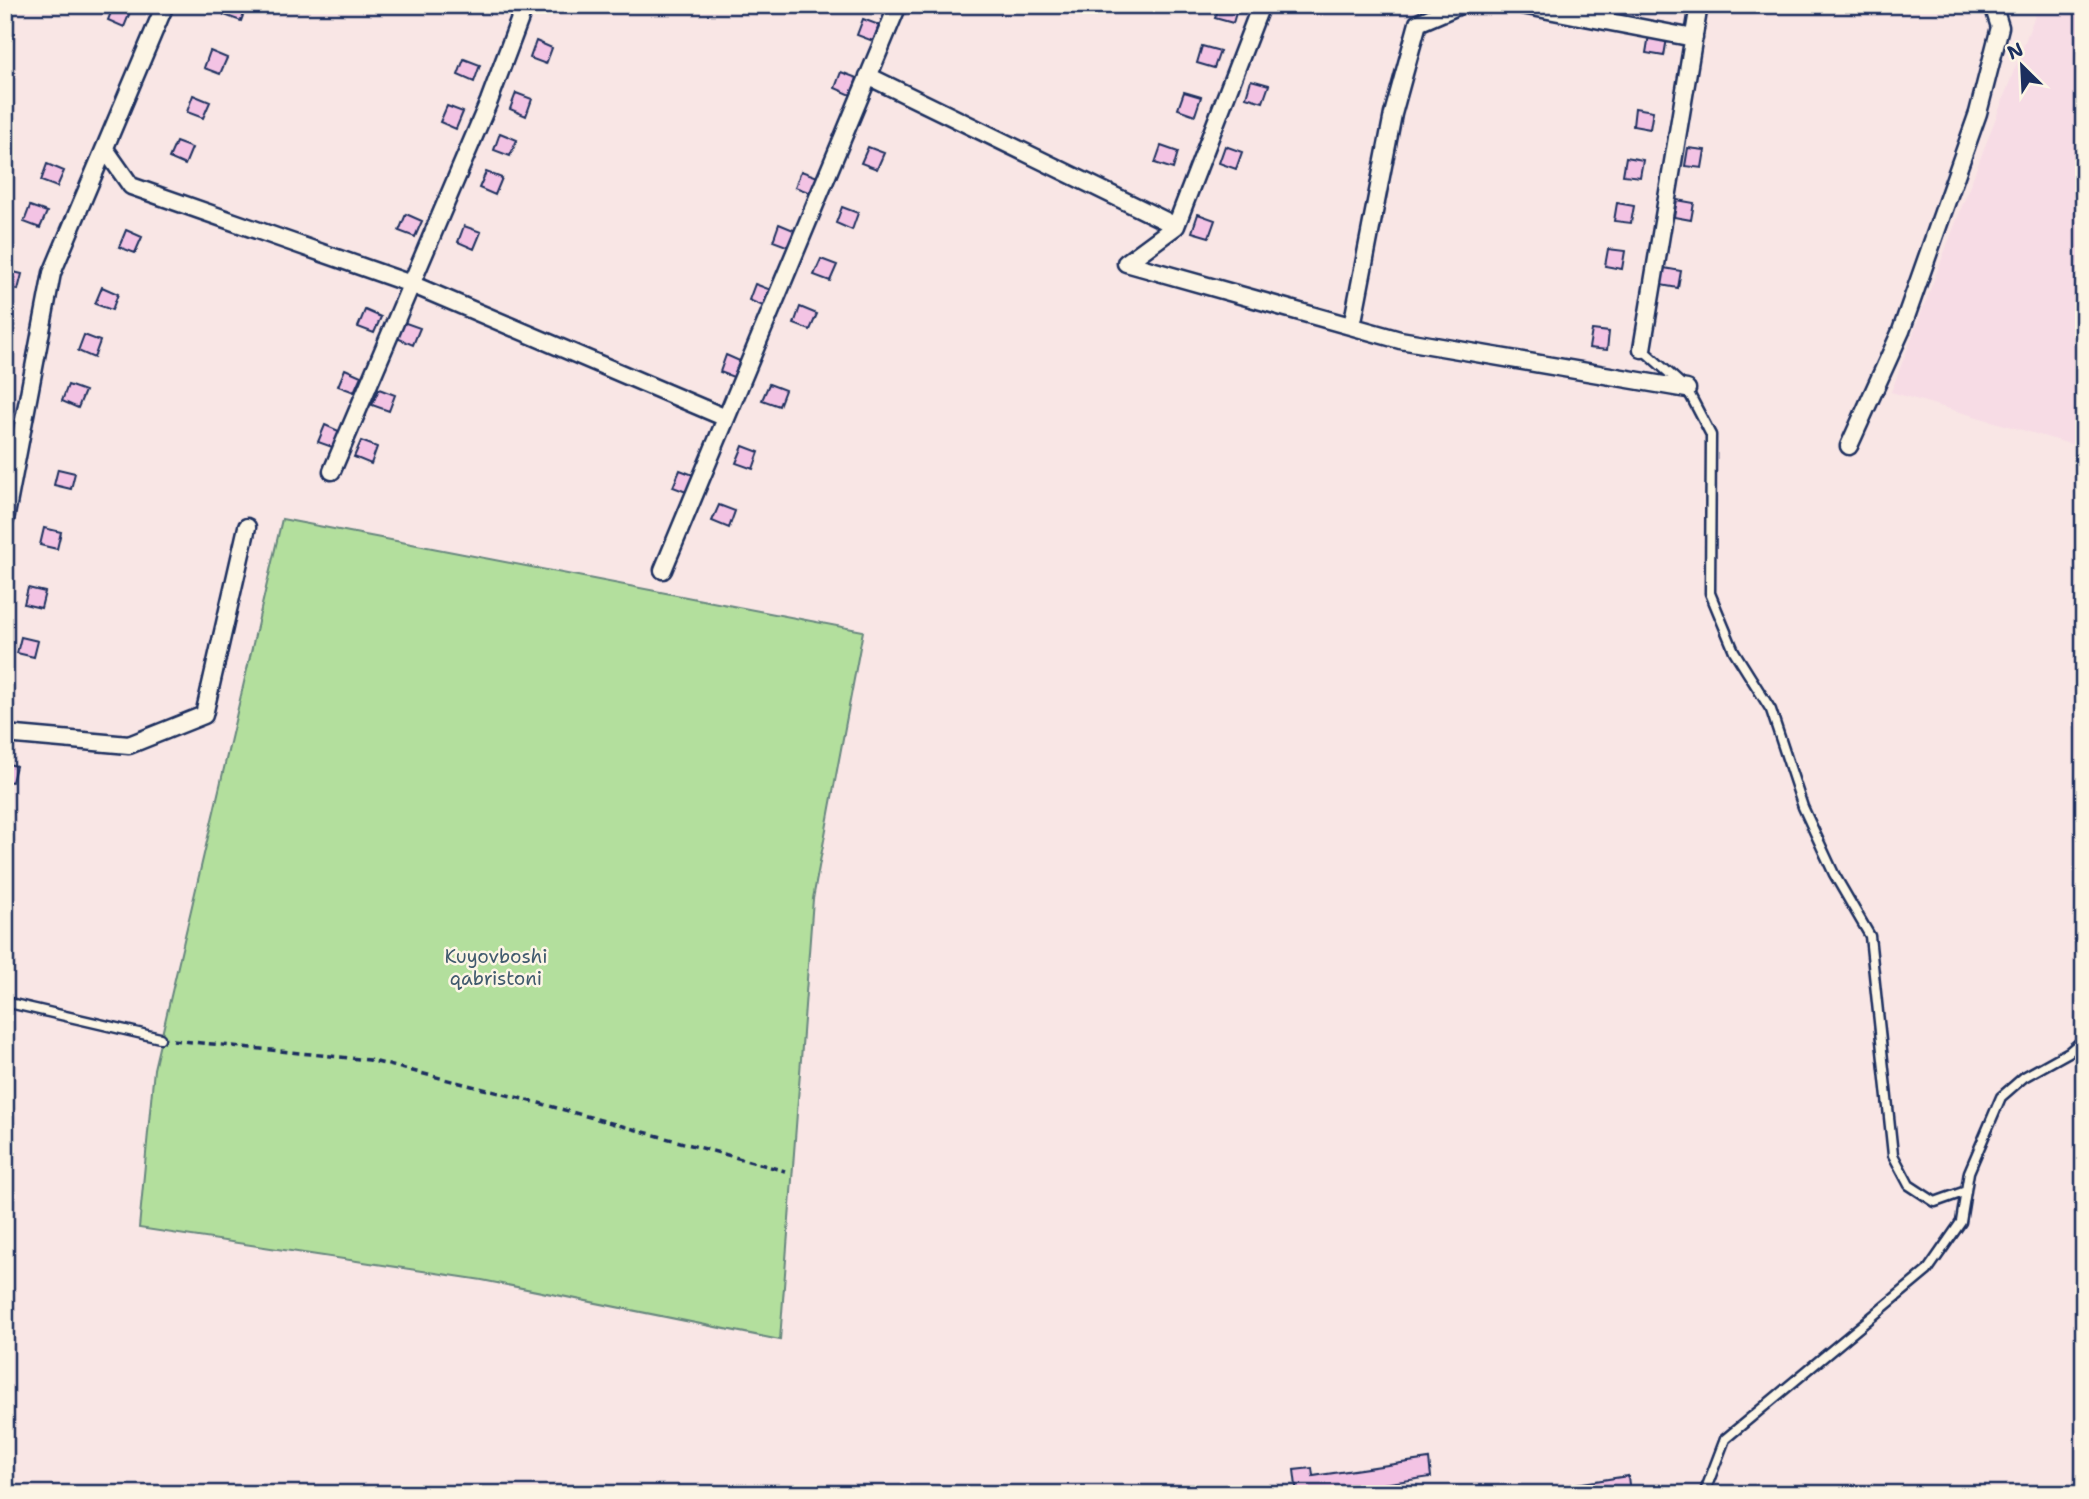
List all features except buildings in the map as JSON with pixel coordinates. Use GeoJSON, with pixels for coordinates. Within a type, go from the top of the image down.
{"type":"FeatureCollection","features":[{"type":"Feature","properties":{"kind":"street"},"geometry":{"type":"LineString","coordinates":[[5,520],[52,273],[165,5]]}},
{"type":"Feature","properties":{"kind":"street"},"geometry":{"type":"LineString","coordinates":[[332,471],[489,101],[526,5]]}},
{"type":"Feature","properties":{"kind":"street"},"geometry":{"type":"LineString","coordinates":[[663,570],[898,5]]}},
{"type":"Feature","properties":{"kind":"street"},"geometry":{"type":"LineString","coordinates":[[1261,5],[1176,226],[1126,262],[1400,340],[1687,389]]}},
{"type":"Feature","properties":{"kind":"street"},"geometry":{"type":"LineString","coordinates":[[1352,326],[1393,114],[1418,23],[1460,5]]}},
{"type":"Feature","properties":{"kind":"street"},"geometry":{"type":"LineString","coordinates":[[1522,5],[1694,38]]}},
{"type":"Feature","properties":{"kind":"street"},"geometry":{"type":"LineString","coordinates":[[1642,349],[1699,5]]}},
{"type":"Feature","properties":{"kind":"street"},"geometry":{"type":"LineString","coordinates":[[1849,446],[1900,331],[1979,113],[2000,27],[1993,5]]}},
{"type":"Feature","properties":{"kind":"street"},"geometry":{"type":"LineString","coordinates":[[868,76],[1176,226]]}},
{"type":"Feature","properties":{"kind":"street"},"geometry":{"type":"LineString","coordinates":[[105,149],[131,186],[411,284],[726,418]]}},
{"type":"Feature","properties":{"kind":"street"},"geometry":{"type":"LineString","coordinates":[[5,734],[129,745],[204,715],[247,527]]}},
{"type":"Feature","properties":{"kind":"lane"},"geometry":{"type":"LineString","coordinates":[[1642,349],[1687,389],[1711,435],[1710,593],[1734,651],[1771,710],[1803,807],[1834,874],[1870,936],[1892,1155],[1909,1185],[1935,1202],[1966,1191]]}},
{"type":"Feature","properties":{"kind":"lane"},"geometry":{"type":"LineString","coordinates":[[5,1002],[160,1038]]}},
{"type":"Feature","properties":{"kind":"lane"},"geometry":{"type":"LineString","coordinates":[[1704,1494],[1725,1439],[1927,1270],[1961,1222],[1969,1172],[2001,1097],[2024,1077],[2069,1052],[2084,1040]]}},
{"type":"Feature","properties":{"kind":"path"},"geometry":{"type":"LineString","coordinates":[[160,1038],[369,1060],[539,1103],[785,1171]]}},
{"type":"Feature","properties":{"kind":"shaded area"},"geometry":{"type":"Polygon","coordinates":[[[2039,5],[2084,5],[2084,448],[1891,392],[2039,5]]]}},
{"type":"Feature","properties":{"kind":"green space","name":"Kuyovboshi qabristoni"},"geometry":{"type":"Polygon","coordinates":[[[282,519],[863,631],[813,899],[780,1340],[482,1280],[139,1228],[154,1069],[282,519]]]}}]}
